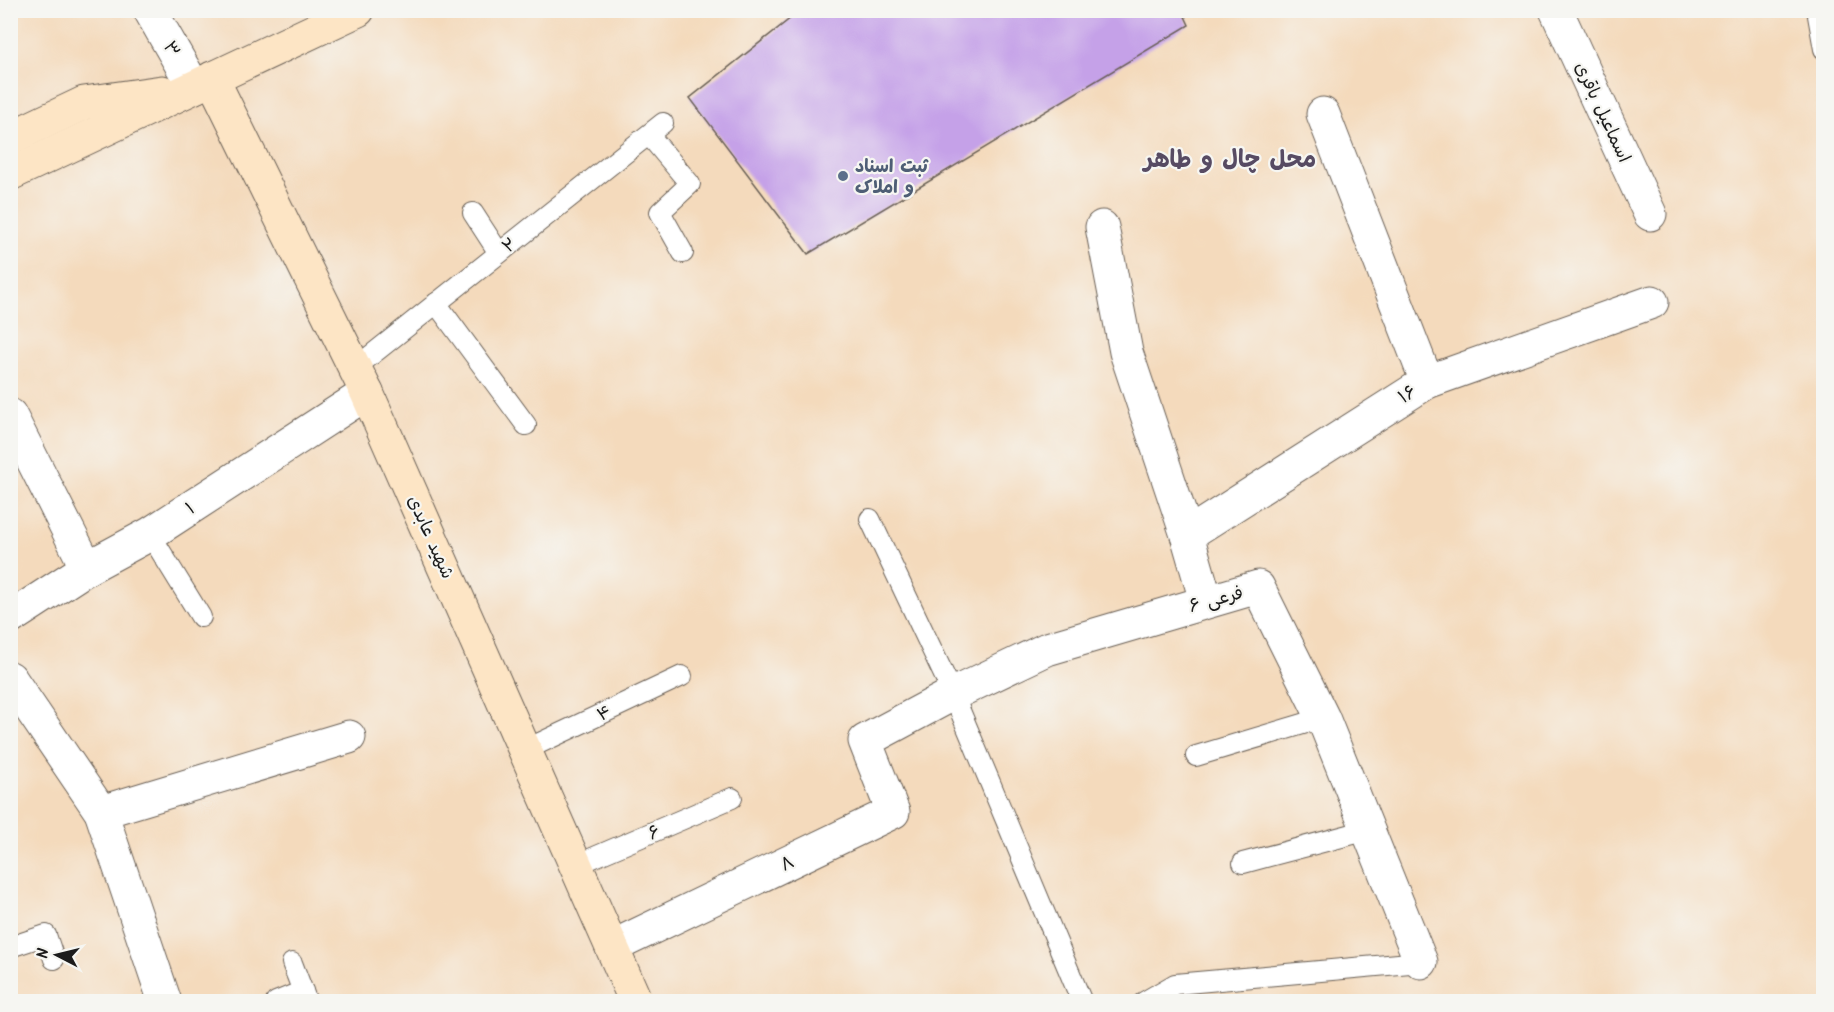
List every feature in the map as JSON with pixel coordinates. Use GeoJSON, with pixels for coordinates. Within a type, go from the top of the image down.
{"type":"FeatureCollection","features":[{"type":"Feature","properties":{"kind":"main road"},"geometry":{"type":"LineString","coordinates":[[10,174],[358,10]]}},
{"type":"Feature","properties":{"kind":"main road"},"geometry":{"type":"LineString","coordinates":[[10,138],[84,103],[192,88]]}},
{"type":"Feature","properties":{"kind":"main road","name":"شهید عابدی"},"geometry":{"type":"LineString","coordinates":[[192,88],[361,381],[636,1002]]}},
{"type":"Feature","properties":{"kind":"street","name":"۳"},"geometry":{"type":"LineString","coordinates":[[150,10],[192,88]]}},
{"type":"Feature","properties":{"kind":"street","name":"اسماعیل باقری"},"geometry":{"type":"LineString","coordinates":[[1556,10],[1650,214]]}},
{"type":"Feature","properties":{"kind":"street"},"geometry":{"type":"LineString","coordinates":[[1323,114],[1427,382]]}},
{"type":"Feature","properties":{"kind":"street"},"geometry":{"type":"LineString","coordinates":[[1102,227],[1126,352],[1206,601]]}},
{"type":"Feature","properties":{"kind":"street","name":"۱۶"},"geometry":{"type":"LineString","coordinates":[[1187,536],[1427,382],[1652,302]]}},
{"type":"Feature","properties":{"kind":"street","name":"۱"},"geometry":{"type":"LineString","coordinates":[[10,618],[87,568],[150,534],[361,381]]}},
{"type":"Feature","properties":{"kind":"street"},"geometry":{"type":"LineString","coordinates":[[10,415],[87,568]]}},
{"type":"Feature","properties":{"kind":"street","name":"فرعی ۶"},"geometry":{"type":"LineString","coordinates":[[865,741],[953,694],[1047,649],[1258,587],[1323,718],[1421,962]]}},
{"type":"Feature","properties":{"kind":"street"},"geometry":{"type":"LineString","coordinates":[[10,678],[101,812],[165,1002]]}},
{"type":"Feature","properties":{"kind":"street"},"geometry":{"type":"LineString","coordinates":[[101,812],[349,737]]}},
{"type":"Feature","properties":{"kind":"street","name":"۸"},"geometry":{"type":"LineString","coordinates":[[612,946],[893,812],[865,741]]}},
{"type":"Feature","properties":{"kind":"lane"},"geometry":{"type":"LineString","coordinates":[[1817,10],[1824,49]]}},
{"type":"Feature","properties":{"kind":"lane","name":"۲"},"geometry":{"type":"LineString","coordinates":[[361,381],[436,303],[656,129],[690,184],[660,212],[683,253]]}},
{"type":"Feature","properties":{"kind":"lane"},"geometry":{"type":"LineString","coordinates":[[473,213],[499,253]]}},
{"type":"Feature","properties":{"kind":"lane"},"geometry":{"type":"LineString","coordinates":[[436,303],[526,424]]}},
{"type":"Feature","properties":{"kind":"lane"},"geometry":{"type":"LineString","coordinates":[[870,519],[953,694],[1082,1002]]}},
{"type":"Feature","properties":{"kind":"lane"},"geometry":{"type":"LineString","coordinates":[[150,534],[201,617]]}},
{"type":"Feature","properties":{"kind":"lane","name":"۴"},"geometry":{"type":"LineString","coordinates":[[525,750],[682,676]]}},
{"type":"Feature","properties":{"kind":"lane"},"geometry":{"type":"LineString","coordinates":[[1196,756],[1323,718]]}},
{"type":"Feature","properties":{"kind":"lane","name":"۶"},"geometry":{"type":"LineString","coordinates":[[576,865],[732,798]]}},
{"type":"Feature","properties":{"kind":"lane"},"geometry":{"type":"LineString","coordinates":[[1243,863],[1368,830]]}},
{"type":"Feature","properties":{"kind":"lane"},"geometry":{"type":"LineString","coordinates":[[10,947],[46,935],[54,959]]}},
{"type":"Feature","properties":{"kind":"lane"},"geometry":{"type":"LineString","coordinates":[[1144,1002],[1175,984],[1421,962]]}},
{"type":"Feature","properties":{"kind":"lane"},"geometry":{"type":"LineString","coordinates":[[276,1002],[305,996],[292,963]]}},
{"type":"Feature","properties":{"kind":"building","name":"ثبت اسناد و املاک"},"geometry":{"type":"Polygon","coordinates":[[[801,10],[1182,10],[1189,25],[808,254],[690,98],[801,10]]]}},
{"type":"Feature","properties":{"kind":"place","name":"ثبت اسناد و املاک"},"geometry":{"type":"Point","coordinates":[843,176]}},
{"type":"Feature","properties":{"kind":"district","name":"محل چال و طاهر"},"geometry":{"type":"Point","coordinates":[1230,159]}}]}
